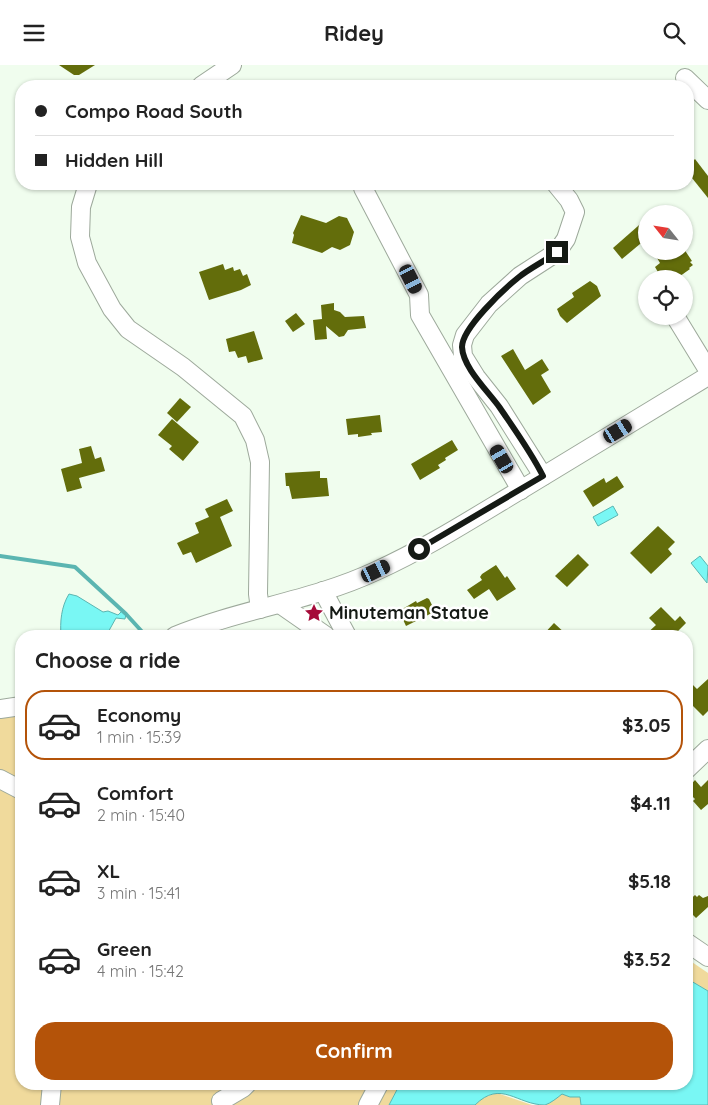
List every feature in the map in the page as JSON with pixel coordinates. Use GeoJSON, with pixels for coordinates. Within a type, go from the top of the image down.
{"type":"FeatureCollection","features":[{"type":"Feature","properties":{"kind":"street"},"geometry":{"type":"LineString","coordinates":[[210,80],[232,65]]}},
{"type":"Feature","properties":{"kind":"street"},"geometry":{"type":"LineString","coordinates":[[694,87],[708,100]]}},
{"type":"Feature","properties":{"kind":"street"},"geometry":{"type":"LineString","coordinates":[[86,190],[81,207],[80,237],[87,263],[112,309],[128,329],[183,367],[243,416],[255,440],[260,462],[258,594],[260,609]]}},
{"type":"Feature","properties":{"kind":"street"},"geometry":{"type":"LineString","coordinates":[[364,190],[419,295],[420,315],[520,489]]}},
{"type":"Feature","properties":{"kind":"street"},"geometry":{"type":"LineString","coordinates":[[543,476],[499,406],[476,377],[463,356],[462,345],[465,335],[489,305],[520,276],[557,252],[566,239],[575,212],[561,190]]}},
{"type":"Feature","properties":{"kind":"street"},"geometry":{"type":"LineString","coordinates":[[680,325],[708,370]]}},
{"type":"Feature","properties":{"kind":"street"},"geometry":{"type":"LineString","coordinates":[[192,630],[323,591],[358,579],[403,558],[708,376]]}},
{"type":"Feature","properties":{"kind":"street"},"geometry":{"type":"LineString","coordinates":[[323,591],[343,630]]}},
{"type":"Feature","properties":{"kind":"street"},"geometry":{"type":"LineString","coordinates":[[280,604],[317,630]]}},
{"type":"Feature","properties":{"kind":"street"},"geometry":{"type":"LineString","coordinates":[[0,709],[15,707]]}},
{"type":"Feature","properties":{"kind":"street"},"geometry":{"type":"LineString","coordinates":[[693,763],[708,749]]}},
{"type":"Feature","properties":{"kind":"street"},"geometry":{"type":"LineString","coordinates":[[0,779],[15,787]]}},
{"type":"Feature","properties":{"kind":"street"},"geometry":{"type":"LineString","coordinates":[[693,947],[708,957]]}},
{"type":"Feature","properties":{"kind":"street"},"geometry":{"type":"LineString","coordinates":[[50,1105],[51,1090]]}},
{"type":"Feature","properties":{"kind":"street"},"geometry":{"type":"LineString","coordinates":[[221,1101],[240,1090]]}},
{"type":"Feature","properties":{"kind":"street"},"geometry":{"type":"LineString","coordinates":[[368,1105],[376,1090]]}},
{"type":"Feature","properties":{"kind":"shaded area"},"geometry":{"type":"Polygon","coordinates":[[[15,714],[15,1090],[397,1090],[389,1105],[0,1105],[0,717],[15,714]]]}},
{"type":"Feature","properties":{"kind":"shaded area"},"geometry":{"type":"Polygon","coordinates":[[[693,963],[708,973],[708,991],[693,982],[693,963]]]}},
{"type":"Feature","properties":{"kind":"shaded area"},"geometry":{"type":"Polygon","coordinates":[[[497,1093],[532,1105],[475,1105],[482,1098],[497,1093]]]}},
{"type":"Feature","properties":{"kind":"shaded area"},"geometry":{"type":"Polygon","coordinates":[[[562,1094],[570,1097],[581,1097],[581,1105],[542,1105],[547,1104],[562,1094]]]}},
{"type":"Feature","properties":{"kind":"water"},"geometry":{"type":"Polygon","coordinates":[[[613,506],[618,515],[598,526],[593,517],[613,506]]]}},
{"type":"Feature","properties":{"kind":"water"},"geometry":{"type":"Polygon","coordinates":[[[700,556],[708,566],[707,583],[691,563],[700,556]]]}},
{"type":"Feature","properties":{"kind":"water"},"geometry":{"type":"Polygon","coordinates":[[[69,594],[77,596],[103,612],[108,611],[118,615],[122,611],[126,614],[125,619],[116,618],[109,630],[61,630],[64,604],[69,594]]]}},
{"type":"Feature","properties":{"kind":"water"},"geometry":{"type":"Polygon","coordinates":[[[693,982],[708,991],[708,1105],[581,1105],[580,1097],[570,1097],[562,1094],[545,1105],[535,1104],[509,1095],[493,1094],[475,1105],[389,1105],[397,1090],[693,1090],[693,982]]]}},
{"type":"Feature","properties":{"kind":"building"},"geometry":{"type":"Polygon","coordinates":[[[59,65],[95,65],[79,75],[74,75],[59,65]]]}},
{"type":"Feature","properties":{"kind":"building"},"geometry":{"type":"Polygon","coordinates":[[[694,160],[708,176],[708,198],[694,180],[694,160]]]}},
{"type":"Feature","properties":{"kind":"building"},"geometry":{"type":"Polygon","coordinates":[[[301,215],[326,223],[339,216],[347,218],[354,232],[350,245],[340,250],[332,247],[322,253],[292,243],[293,233],[301,215]]]}},
{"type":"Feature","properties":{"kind":"building"},"geometry":{"type":"Polygon","coordinates":[[[638,226],[638,246],[622,259],[613,248],[638,226]]]}},
{"type":"Feature","properties":{"kind":"building"},"geometry":{"type":"Polygon","coordinates":[[[658,260],[691,260],[690,262],[693,265],[689,270],[657,270],[655,267],[660,263],[658,260]]]}},
{"type":"Feature","properties":{"kind":"building"},"geometry":{"type":"Polygon","coordinates":[[[223,264],[225,270],[233,267],[234,271],[240,269],[243,276],[247,274],[251,285],[209,300],[199,272],[223,264]]]}},
{"type":"Feature","properties":{"kind":"building"},"geometry":{"type":"Polygon","coordinates":[[[590,281],[597,286],[601,296],[567,323],[560,316],[557,309],[574,297],[572,293],[590,281]]]}},
{"type":"Feature","properties":{"kind":"building"},"geometry":{"type":"Polygon","coordinates":[[[334,303],[334,310],[340,312],[345,317],[364,316],[366,328],[348,330],[344,336],[339,337],[326,326],[327,339],[315,340],[313,320],[322,319],[321,305],[334,303]]]}},
{"type":"Feature","properties":{"kind":"building"},"geometry":{"type":"Polygon","coordinates":[[[296,313],[305,324],[293,332],[285,321],[296,313]]]}},
{"type":"Feature","properties":{"kind":"building"},"geometry":{"type":"Polygon","coordinates":[[[254,331],[263,359],[248,363],[246,356],[238,358],[235,351],[229,352],[226,339],[254,331]]]}},
{"type":"Feature","properties":{"kind":"building"},"geometry":{"type":"Polygon","coordinates":[[[513,349],[525,370],[542,359],[549,370],[541,375],[551,392],[533,405],[501,356],[513,349]]]}},
{"type":"Feature","properties":{"kind":"building"},"geometry":{"type":"Polygon","coordinates":[[[180,398],[191,407],[177,422],[167,413],[180,398]]]}},
{"type":"Feature","properties":{"kind":"building"},"geometry":{"type":"Polygon","coordinates":[[[380,415],[382,432],[358,437],[358,434],[348,435],[346,419],[380,415]]]}},
{"type":"Feature","properties":{"kind":"building"},"geometry":{"type":"Polygon","coordinates":[[[172,419],[199,442],[183,461],[169,449],[172,446],[158,435],[172,419]]]}},
{"type":"Feature","properties":{"kind":"building"},"geometry":{"type":"Polygon","coordinates":[[[452,440],[458,450],[438,465],[440,468],[420,480],[411,464],[452,440]]]}},
{"type":"Feature","properties":{"kind":"building"},"geometry":{"type":"Polygon","coordinates":[[[91,446],[95,459],[101,457],[105,471],[79,478],[82,488],[67,492],[61,469],[82,463],[79,449],[91,446]]]}},
{"type":"Feature","properties":{"kind":"building"},"geometry":{"type":"Polygon","coordinates":[[[320,471],[320,478],[327,478],[329,496],[292,499],[289,486],[286,486],[285,473],[320,471]]]}},
{"type":"Feature","properties":{"kind":"building"},"geometry":{"type":"Polygon","coordinates":[[[617,476],[624,487],[593,507],[583,491],[604,478],[606,483],[617,476]]]}},
{"type":"Feature","properties":{"kind":"building"},"geometry":{"type":"Polygon","coordinates":[[[227,499],[233,511],[220,517],[232,546],[196,563],[191,552],[183,555],[177,543],[199,533],[195,523],[209,517],[205,509],[227,499]]]}},
{"type":"Feature","properties":{"kind":"building"},"geometry":{"type":"Polygon","coordinates":[[[658,526],[675,542],[668,549],[672,554],[651,574],[630,553],[658,526]]]}},
{"type":"Feature","properties":{"kind":"building"},"geometry":{"type":"Polygon","coordinates":[[[578,554],[589,565],[567,587],[555,576],[578,554]]]}},
{"type":"Feature","properties":{"kind":"building"},"geometry":{"type":"Polygon","coordinates":[[[496,565],[516,589],[497,601],[489,589],[474,599],[467,590],[482,580],[480,577],[482,574],[496,565]]]}},
{"type":"Feature","properties":{"kind":"building"},"geometry":{"type":"Polygon","coordinates":[[[427,598],[435,611],[406,626],[399,611],[416,601],[417,603],[427,598]]]}},
{"type":"Feature","properties":{"kind":"building"},"geometry":{"type":"Polygon","coordinates":[[[661,607],[675,621],[680,616],[686,623],[679,630],[651,630],[656,625],[649,618],[661,607]]]}},
{"type":"Feature","properties":{"kind":"building"},"geometry":{"type":"Polygon","coordinates":[[[554,623],[562,630],[548,630],[554,623]]]}},
{"type":"Feature","properties":{"kind":"building"},"geometry":{"type":"Polygon","coordinates":[[[708,679],[708,711],[703,716],[693,706],[693,685],[697,689],[708,679]]]}},
{"type":"Feature","properties":{"kind":"building"},"geometry":{"type":"Polygon","coordinates":[[[695,780],[701,787],[708,780],[708,804],[701,810],[693,801],[695,799],[693,797],[693,782],[695,780]]]}},
{"type":"Feature","properties":{"kind":"building"},"geometry":{"type":"Polygon","coordinates":[[[699,895],[703,898],[708,896],[708,907],[696,918],[693,915],[693,897],[699,895]]]}},
{"type":"Feature","properties":{"kind":"waterway"},"geometry":{"type":"LineString","coordinates":[[0,556],[75,567],[141,630]]}},
{"type":"Feature","properties":{"kind":"place","name":"Minuteman Statue"},"geometry":{"type":"Point","coordinates":[314,613]}},
{"type":"Feature","properties":{"kind":"route"},"geometry":{"type":"LineString","coordinates":[[419,549],[543,476],[499,406],[476,377],[463,356],[462,345],[465,335],[489,305],[520,276],[557,252]]}}]}
